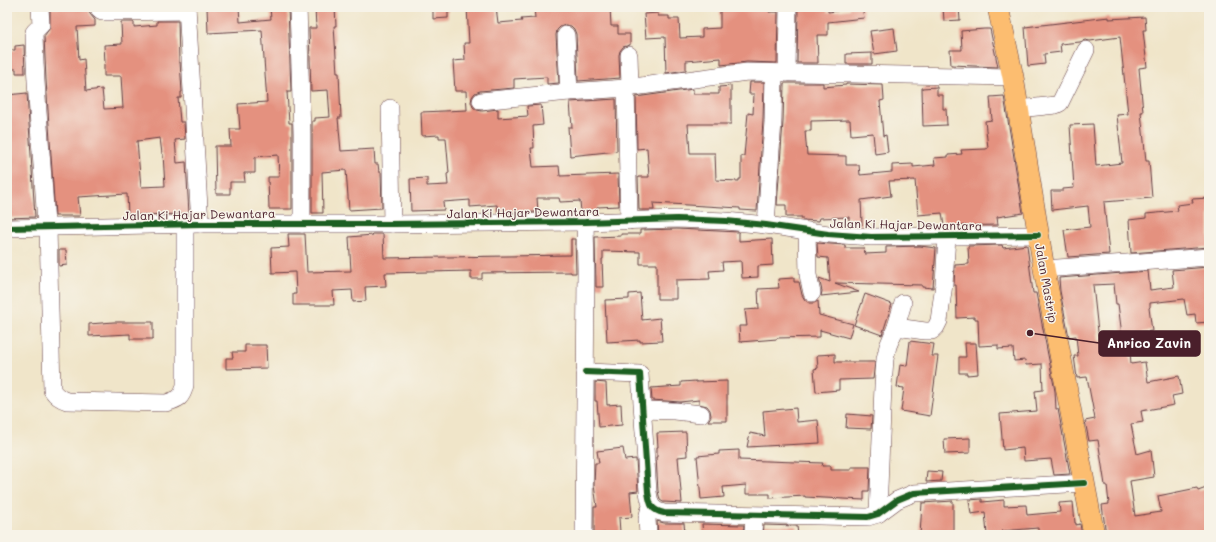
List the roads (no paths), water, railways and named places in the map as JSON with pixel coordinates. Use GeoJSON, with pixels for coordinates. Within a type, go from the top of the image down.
{"type":"FeatureCollection","features":[{"type":"Feature","properties":{"kind":"main road","name":"Jalan Mastrip"},"geometry":{"type":"LineString","coordinates":[[998,7],[1013,78],[1044,269],[1094,535]]}},
{"type":"Feature","properties":{"kind":"street"},"geometry":{"type":"LineString","coordinates":[[40,7],[41,25],[34,32],[35,68],[47,228],[52,390],[60,399],[67,401],[166,403],[176,400],[182,395],[185,385],[192,224],[187,9],[102,12],[100,11],[99,7]]}},
{"type":"Feature","properties":{"kind":"street"},"geometry":{"type":"LineString","coordinates":[[298,7],[302,133],[302,224]]}},
{"type":"Feature","properties":{"kind":"street"},"geometry":{"type":"LineString","coordinates":[[766,225],[773,120],[781,73],[788,7]]}},
{"type":"Feature","properties":{"kind":"street"},"geometry":{"type":"LineString","coordinates":[[566,35],[569,92]]}},
{"type":"Feature","properties":{"kind":"street"},"geometry":{"type":"LineString","coordinates":[[1018,109],[1060,103],[1086,50]]}},
{"type":"Feature","properties":{"kind":"street"},"geometry":{"type":"LineString","coordinates":[[629,55],[629,221]]}},
{"type":"Feature","properties":{"kind":"street"},"geometry":{"type":"LineString","coordinates":[[481,101],[569,92],[628,88],[747,72],[1013,78]]}},
{"type":"Feature","properties":{"kind":"street"},"geometry":{"type":"LineString","coordinates":[[390,108],[392,224]]}},
{"type":"Feature","properties":{"kind":"street","name":"Jalan Ki Hajar Dewantara"},"geometry":{"type":"LineString","coordinates":[[7,228],[192,224],[392,224],[701,220],[766,225],[835,235],[871,237],[1038,235]]}},
{"type":"Feature","properties":{"kind":"street"},"geometry":{"type":"LineString","coordinates":[[584,535],[585,222]]}},
{"type":"Feature","properties":{"kind":"street"},"geometry":{"type":"LineString","coordinates":[[807,231],[808,275],[812,293]]}},
{"type":"Feature","properties":{"kind":"street"},"geometry":{"type":"LineString","coordinates":[[896,327],[925,331],[932,331],[936,327],[939,321],[944,284],[947,236]]}},
{"type":"Feature","properties":{"kind":"street"},"geometry":{"type":"LineString","coordinates":[[1044,269],[1209,257]]}},
{"type":"Feature","properties":{"kind":"street"},"geometry":{"type":"LineString","coordinates":[[878,514],[885,359],[903,303]]}},
{"type":"Feature","properties":{"kind":"street"},"geometry":{"type":"LineString","coordinates":[[585,372],[640,374],[648,492],[650,502],[653,508],[657,511],[675,514],[868,518],[878,514],[897,500],[914,493],[1084,483]]}},
{"type":"Feature","properties":{"kind":"street"},"geometry":{"type":"LineString","coordinates":[[643,410],[676,411],[701,414]]}},
{"type":"Feature","properties":{"kind":"street"},"geometry":{"type":"LineString","coordinates":[[648,535],[647,519],[649,511],[653,508]]}},
{"type":"Feature","properties":{"kind":"street"},"geometry":{"type":"LineString","coordinates":[[753,535],[754,515]]}},
{"type":"Feature","properties":{"kind":"place","name":"Anrico Zavin"},"geometry":{"type":"Point","coordinates":[1030,333]}}]}
